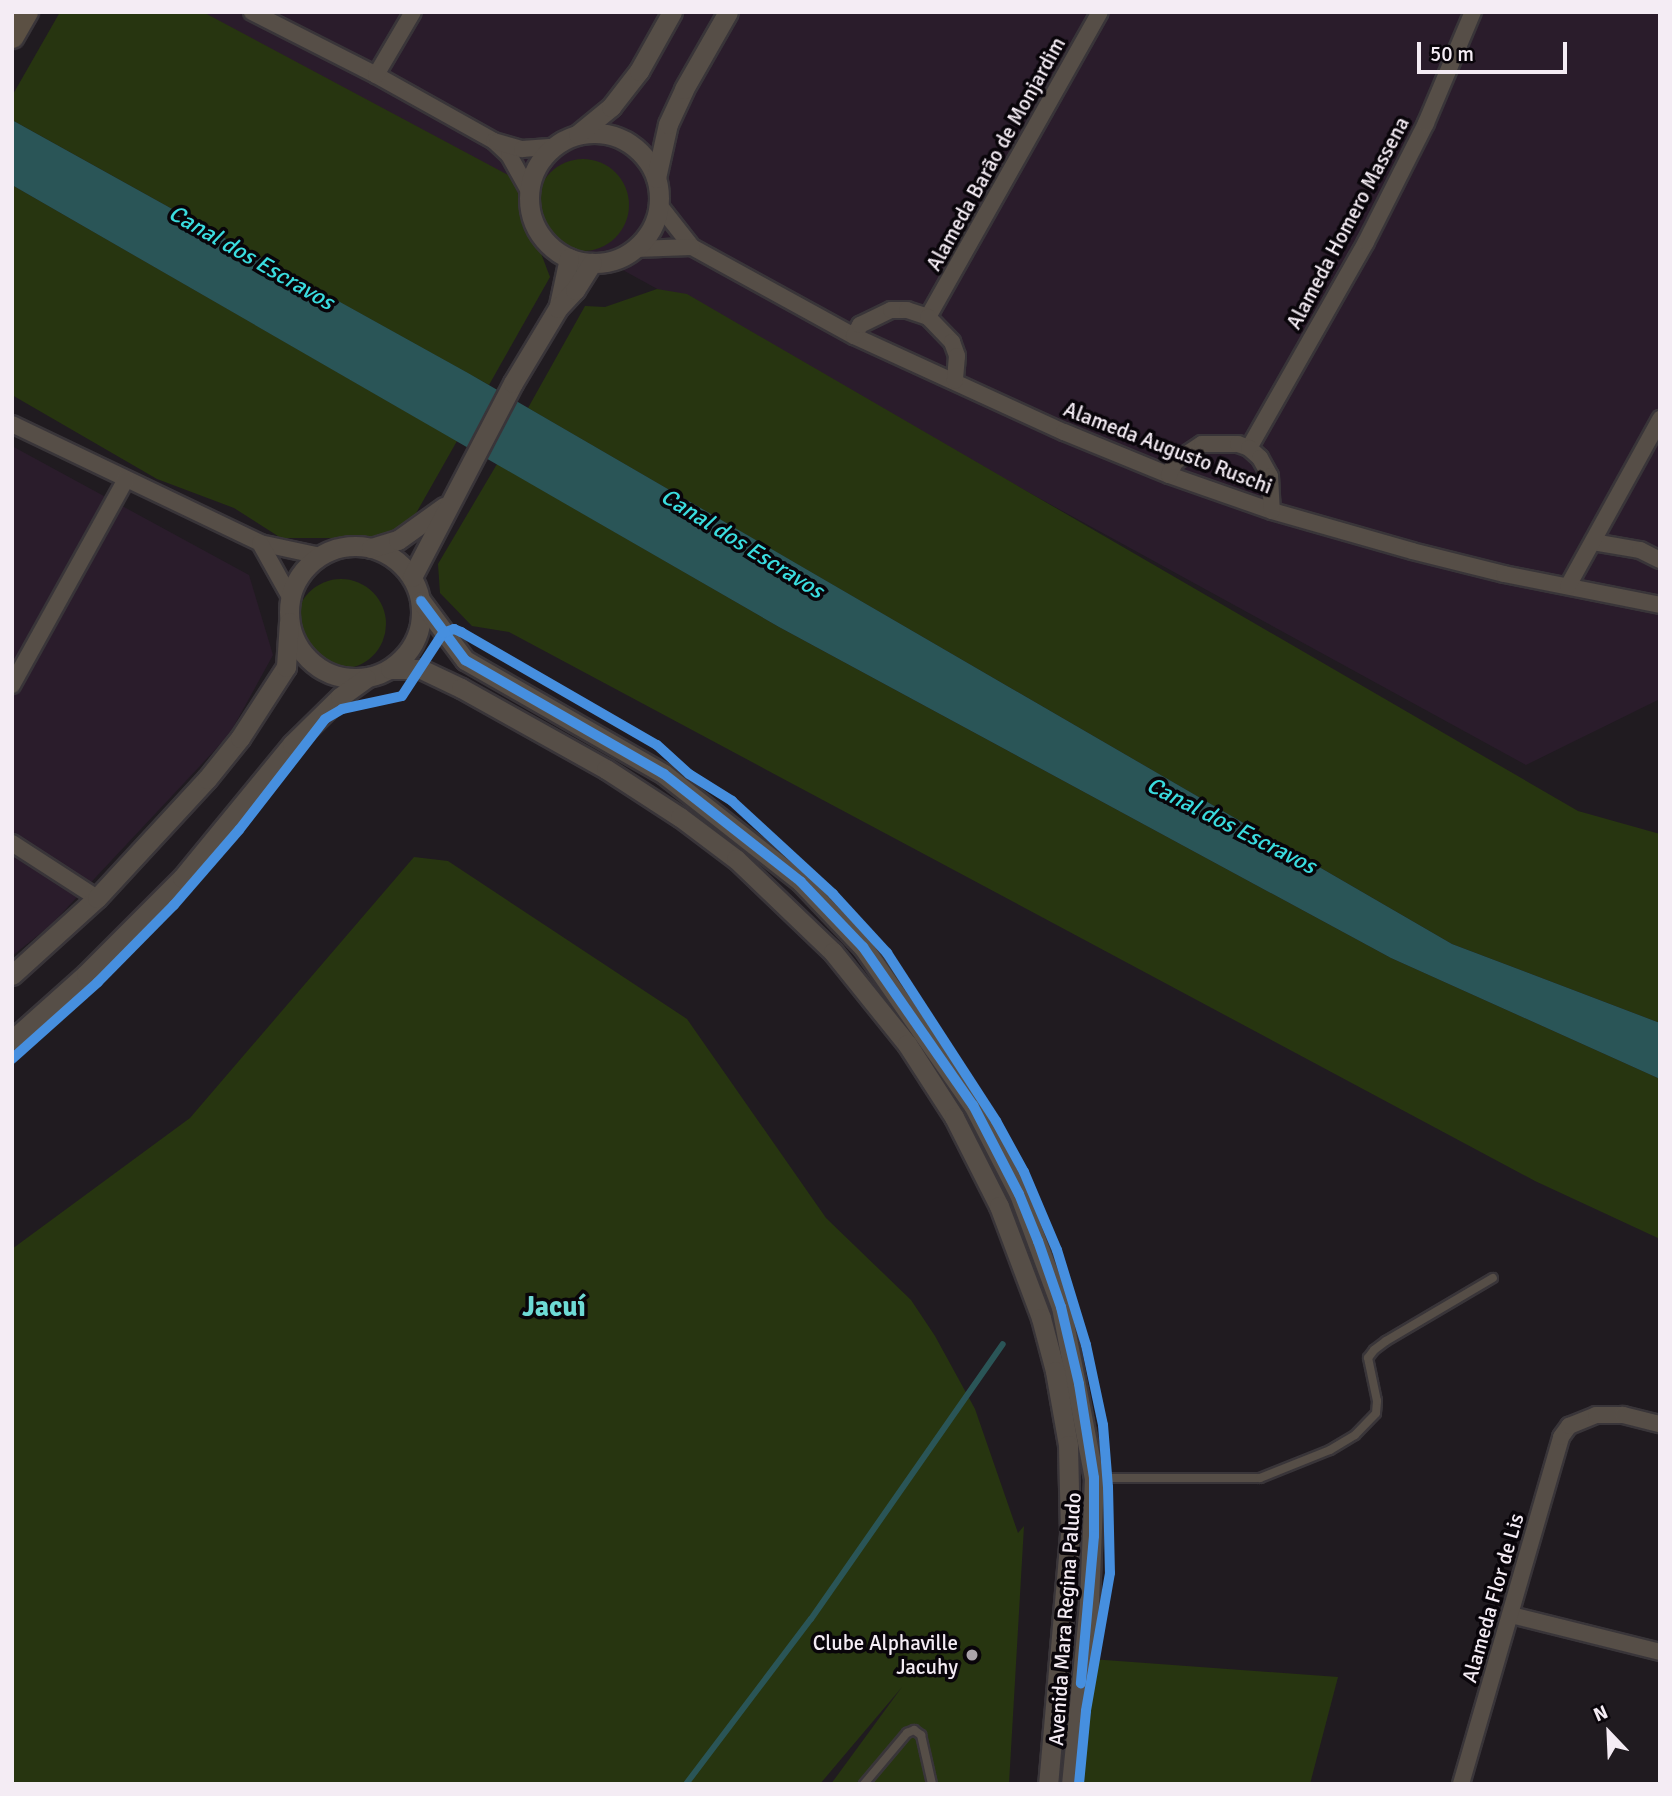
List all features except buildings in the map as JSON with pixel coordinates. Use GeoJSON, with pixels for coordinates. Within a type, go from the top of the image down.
{"type":"FeatureCollection","features":[{"type":"Feature","properties":{"kind":"main road"},"geometry":{"type":"LineString","coordinates":[[12,36],[26,12]]}},
{"type":"Feature","properties":{"kind":"street"},"geometry":{"type":"LineString","coordinates":[[252,12],[376,75],[494,141],[522,149],[554,147],[576,136],[611,107],[639,71],[672,12]]}},
{"type":"Feature","properties":{"kind":"street"},"geometry":{"type":"LineString","coordinates":[[376,75],[413,12]]}},
{"type":"Feature","properties":{"kind":"street"},"geometry":{"type":"LineString","coordinates":[[554,147],[533,174],[529,191],[530,212],[538,231],[551,247],[569,258],[592,263],[615,260],[635,249],[651,230],[659,205],[656,178],[668,124],[684,89],[729,12]]}},
{"type":"Feature","properties":{"kind":"street","name":"Alameda Barão de Monjardim"},"geometry":{"type":"LineString","coordinates":[[928,317],[1100,12]]}},
{"type":"Feature","properties":{"kind":"street","name":"Alameda Homero Massena"},"geometry":{"type":"LineString","coordinates":[[1249,448],[1366,242],[1426,123],[1473,12]]}},
{"type":"Feature","properties":{"kind":"street"},"geometry":{"type":"LineString","coordinates":[[576,136],[596,133],[615,137],[633,146],[647,160],[656,178]]}},
{"type":"Feature","properties":{"kind":"street"},"geometry":{"type":"LineString","coordinates":[[494,141],[509,155],[529,191]]}},
{"type":"Feature","properties":{"kind":"street","name":"Alameda Augusto Ruschi"},"geometry":{"type":"LineString","coordinates":[[659,205],[692,247],[854,336],[1065,432],[1169,475],[1272,511],[1504,574],[1660,605]]}},
{"type":"Feature","properties":{"kind":"street"},"geometry":{"type":"LineString","coordinates":[[635,249],[692,247]]}},
{"type":"Feature","properties":{"kind":"street"},"geometry":{"type":"LineString","coordinates":[[558,308],[569,258]]}},
{"type":"Feature","properties":{"kind":"street"},"geometry":{"type":"LineString","coordinates":[[412,577],[513,383],[558,308],[575,290],[592,263]]}},
{"type":"Feature","properties":{"kind":"street"},"geometry":{"type":"LineString","coordinates":[[854,336],[867,321],[891,310],[907,310],[928,317],[952,342],[957,356],[955,381]]}},
{"type":"Feature","properties":{"kind":"street"},"geometry":{"type":"LineString","coordinates":[[1568,586],[1660,419]]}},
{"type":"Feature","properties":{"kind":"street"},"geometry":{"type":"LineString","coordinates":[[12,424],[260,543],[320,556]]}},
{"type":"Feature","properties":{"kind":"street"},"geometry":{"type":"LineString","coordinates":[[1169,475],[1175,462],[1202,444],[1226,442],[1249,448],[1270,476],[1272,511]]}},
{"type":"Feature","properties":{"kind":"street"},"geometry":{"type":"LineString","coordinates":[[12,685],[126,480]]}},
{"type":"Feature","properties":{"kind":"street"},"geometry":{"type":"LineString","coordinates":[[12,975],[97,898],[207,779],[255,718],[286,667],[290,597],[307,567],[320,556],[336,549],[371,548],[398,540],[448,504]]}},
{"type":"Feature","properties":{"kind":"street"},"geometry":{"type":"LineString","coordinates":[[1593,542],[1640,550],[1659,560],[1660,553]]}},
{"type":"Feature","properties":{"kind":"street"},"geometry":{"type":"LineString","coordinates":[[260,543],[290,597]]}},
{"type":"Feature","properties":{"kind":"street"},"geometry":{"type":"LineString","coordinates":[[12,1040],[86,974],[182,878],[292,744],[326,709],[366,678],[390,669],[403,659],[416,640],[422,617],[421,601],[412,577],[394,559],[371,548]]}},
{"type":"Feature","properties":{"kind":"street","name":"Avenida Mara Regina Paludo"},"geometry":{"type":"LineString","coordinates":[[421,601],[465,660],[664,774],[801,881],[863,947],[973,1105],[1019,1194],[1065,1319],[1094,1478],[1090,1591],[1071,1784]]}},
{"type":"Feature","properties":{"kind":"street"},"geometry":{"type":"LineString","coordinates":[[289,622],[293,637],[310,662],[336,676],[366,678]]}},
{"type":"Feature","properties":{"kind":"street","name":"Avenida Mara Regina Paludo"},"geometry":{"type":"LineString","coordinates":[[390,669],[421,669],[461,688],[606,769],[680,817],[736,859],[833,951],[907,1044],[954,1117],[999,1206],[1037,1305],[1055,1371],[1068,1445],[1070,1534],[1048,1784]]}},
{"type":"Feature","properties":{"kind":"street"},"geometry":{"type":"LineString","coordinates":[[12,843],[97,898]]}},
{"type":"Feature","properties":{"kind":"street","name":"Alameda Flor de Lis"},"geometry":{"type":"LineString","coordinates":[[1461,1784],[1555,1452],[1569,1426],[1596,1415],[1623,1415],[1660,1424]]}},
{"type":"Feature","properties":{"kind":"street"},"geometry":{"type":"LineString","coordinates":[[1511,1615],[1660,1652]]}},
{"type":"Feature","properties":{"kind":"lane"},"geometry":{"type":"LineString","coordinates":[[1094,1478],[1260,1478],[1330,1450],[1355,1435],[1376,1413],[1377,1401],[1368,1358],[1374,1350],[1493,1278]]}},
{"type":"Feature","properties":{"kind":"lane"},"geometry":{"type":"LineString","coordinates":[[864,1784],[907,1733],[914,1730],[921,1735],[932,1784]]}},
{"type":"Feature","properties":{"kind":"shaded area"},"geometry":{"type":"Polygon","coordinates":[[[152,12],[1660,12],[1660,699],[1526,765],[152,12]]]}},
{"type":"Feature","properties":{"kind":"shaded area"},"geometry":{"type":"Polygon","coordinates":[[[12,446],[249,575],[273,655],[229,735],[51,925],[12,956],[12,446]]]}},
{"type":"Feature","properties":{"kind":"green space"},"geometry":{"type":"Polygon","coordinates":[[[60,12],[203,12],[512,177],[550,277],[489,385],[12,120],[12,96],[60,12]]]}},
{"type":"Feature","properties":{"kind":"green space"},"geometry":{"type":"Polygon","coordinates":[[[583,159],[601,162],[616,172],[626,187],[629,205],[626,223],[616,238],[601,248],[583,251],[565,248],[550,238],[540,223],[537,205],[540,187],[550,172],[565,162],[583,159]]]}},
{"type":"Feature","properties":{"kind":"green space"},"geometry":{"type":"Polygon","coordinates":[[[12,185],[457,441],[402,538],[281,538],[234,508],[157,479],[12,395],[12,185]]]}},
{"type":"Feature","properties":{"kind":"green space"},"geometry":{"type":"Polygon","coordinates":[[[657,289],[687,294],[1578,811],[1660,834],[1660,1023],[1452,944],[528,408],[585,306],[605,307],[657,289]]]}},
{"type":"Feature","properties":{"kind":"green space"},"geometry":{"type":"Polygon","coordinates":[[[497,464],[779,627],[1391,958],[1660,1079],[1660,1239],[1535,1181],[509,632],[472,626],[440,593],[438,564],[497,464]]]}},
{"type":"Feature","properties":{"kind":"green space"},"geometry":{"type":"Polygon","coordinates":[[[341,579],[358,582],[373,592],[383,607],[386,624],[383,641],[373,656],[358,666],[341,669],[324,666],[309,656],[299,641],[296,624],[299,607],[309,592],[324,582],[341,579]]]}},
{"type":"Feature","properties":{"kind":"green space"},"geometry":{"type":"Polygon","coordinates":[[[414,857],[448,861],[687,1019],[826,1218],[911,1300],[935,1336],[975,1409],[1018,1533],[1024,1526],[1009,1784],[831,1784],[902,1687],[820,1784],[12,1784],[12,1249],[190,1118],[414,857]]]}},
{"type":"Feature","properties":{"kind":"green space"},"geometry":{"type":"Polygon","coordinates":[[[1091,1659],[1338,1677],[1310,1784],[1079,1784],[1091,1659]]]}},
{"type":"Feature","properties":{"kind":"water","name":"Canal dos Escravos"},"geometry":{"type":"Polygon","coordinates":[[[12,120],[468,373],[1452,944],[1660,1023],[1660,1079],[1391,958],[779,627],[12,185],[12,120]]]}},
{"type":"Feature","properties":{"kind":"waterway"},"geometry":{"type":"LineString","coordinates":[[686,1784],[811,1619],[1003,1344]]}},
{"type":"Feature","properties":{"kind":"cycle path"},"geometry":{"type":"LineString","coordinates":[[421,601],[465,660],[664,774],[801,882],[863,947],[973,1105],[1019,1194],[1038,1241],[1061,1307],[1079,1384],[1094,1478],[1094,1536],[1081,1683]]}},
{"type":"Feature","properties":{"kind":"cycle path"},"geometry":{"type":"LineString","coordinates":[[12,1059],[98,982],[174,905],[239,830],[325,719],[342,709],[402,696],[443,633],[454,629],[461,632],[657,745],[689,774],[732,801],[833,894],[887,953],[996,1121],[1024,1172],[1057,1250],[1086,1345],[1103,1425],[1108,1487],[1110,1573],[1086,1711],[1079,1784]]}},
{"type":"Feature","properties":{"kind":"place","name":"Clube Alphaville Jacuhy"},"geometry":{"type":"Point","coordinates":[972,1655]}},
{"type":"Feature","properties":{"kind":"district","name":"Jacuí"},"geometry":{"type":"Point","coordinates":[554,1307]}}]}
